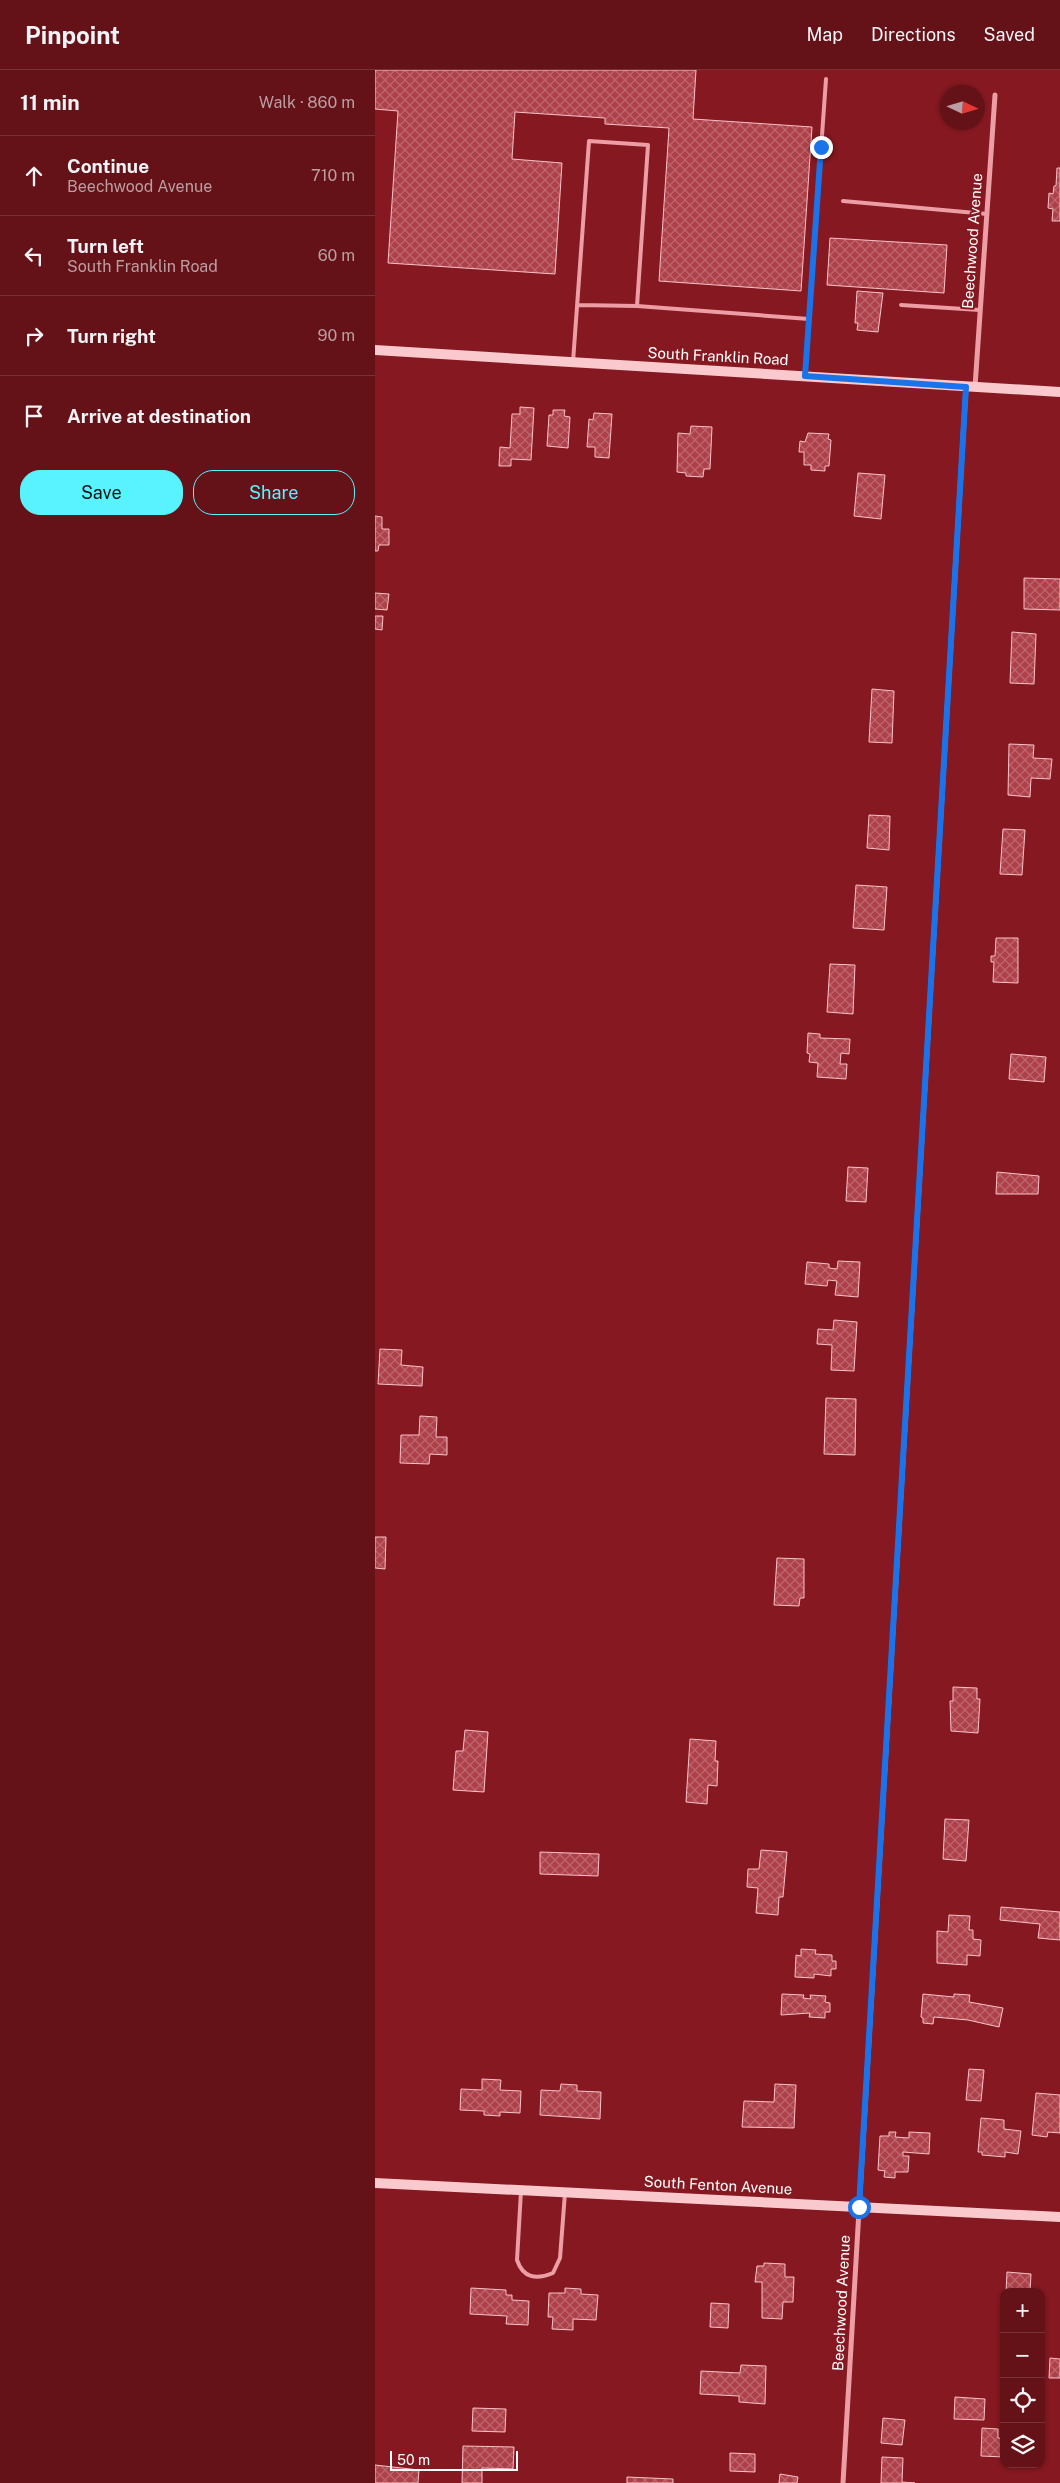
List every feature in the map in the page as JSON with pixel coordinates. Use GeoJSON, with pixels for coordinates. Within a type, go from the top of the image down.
{"type":"FeatureCollection","features":[{"type":"Feature","properties":{"kind":"street","name":"Beechwood Avenue"},"geometry":{"type":"LineString","coordinates":[[843,2483],[970,387],[980,310],[995,95]]}},
{"type":"Feature","properties":{"kind":"street","name":"South Franklin Road"},"geometry":{"type":"LineString","coordinates":[[375,350],[1060,392]]}},
{"type":"Feature","properties":{"kind":"street","name":"South Fenton Avenue"},"geometry":{"type":"LineString","coordinates":[[375,2183],[1060,2217]]}},
{"type":"Feature","properties":{"kind":"lane"},"geometry":{"type":"LineString","coordinates":[[805,376],[826,79]]}},
{"type":"Feature","properties":{"kind":"lane"},"geometry":{"type":"LineString","coordinates":[[573,362],[579,305],[589,141],[648,144],[637,306]]}},
{"type":"Feature","properties":{"kind":"lane"},"geometry":{"type":"LineString","coordinates":[[843,201],[987,214]]}},
{"type":"Feature","properties":{"kind":"lane"},"geometry":{"type":"LineString","coordinates":[[901,304],[980,310]]}},
{"type":"Feature","properties":{"kind":"lane"},"geometry":{"type":"LineString","coordinates":[[579,305],[637,306],[809,319]]}},
{"type":"Feature","properties":{"kind":"lane"},"geometry":{"type":"LineString","coordinates":[[521,2190],[517,2260],[520,2270],[528,2276],[543,2278],[553,2273],[560,2258],[565,2193]]}},
{"type":"Feature","properties":{"kind":"building"},"geometry":{"type":"Polygon","coordinates":[[[375,70],[696,70],[693,119],[812,127],[801,291],[659,281],[669,128],[605,124],[605,118],[515,112],[512,159],[562,163],[555,274],[388,263],[398,111],[375,109],[375,70]]]}},
{"type":"Feature","properties":{"kind":"building"},"geometry":{"type":"Polygon","coordinates":[[[1057,168],[1060,168],[1060,221],[1052,221],[1053,209],[1048,208],[1049,193],[1053,194],[1054,186],[1056,186],[1057,168]]]}},
{"type":"Feature","properties":{"kind":"building"},"geometry":{"type":"Polygon","coordinates":[[[830,238],[947,245],[944,293],[827,285],[830,238]]]}},
{"type":"Feature","properties":{"kind":"building"},"geometry":{"type":"Polygon","coordinates":[[[857,291],[883,293],[878,332],[857,330],[858,323],[855,323],[857,291]]]}},
{"type":"Feature","properties":{"kind":"building"},"geometry":{"type":"Polygon","coordinates":[[[520,407],[534,408],[531,460],[511,459],[511,466],[499,466],[500,447],[510,448],[512,414],[520,414],[520,407]]]}},
{"type":"Feature","properties":{"kind":"building"},"geometry":{"type":"Polygon","coordinates":[[[553,410],[565,410],[564,416],[570,417],[568,448],[547,446],[549,415],[553,415],[553,410]]]}},
{"type":"Feature","properties":{"kind":"building"},"geometry":{"type":"Polygon","coordinates":[[[594,413],[612,414],[609,458],[595,457],[595,447],[587,447],[589,419],[593,420],[594,413]]]}},
{"type":"Feature","properties":{"kind":"building"},"geometry":{"type":"Polygon","coordinates":[[[691,426],[712,427],[710,469],[704,469],[703,477],[686,476],[686,473],[677,472],[678,433],[690,434],[691,426]]]}},
{"type":"Feature","properties":{"kind":"building"},"geometry":{"type":"Polygon","coordinates":[[[808,433],[829,434],[828,439],[831,440],[829,466],[825,466],[825,471],[811,470],[811,465],[804,465],[804,452],[799,452],[800,441],[805,442],[808,433]]]}},
{"type":"Feature","properties":{"kind":"building"},"geometry":{"type":"Polygon","coordinates":[[[858,473],[885,475],[881,519],[854,516],[858,473]]]}},
{"type":"Feature","properties":{"kind":"building"},"geometry":{"type":"Polygon","coordinates":[[[375,516],[382,517],[382,529],[389,529],[389,545],[379,545],[378,551],[375,551],[375,516]]]}},
{"type":"Feature","properties":{"kind":"building"},"geometry":{"type":"Polygon","coordinates":[[[1024,578],[1060,579],[1060,610],[1024,609],[1024,578]]]}},
{"type":"Feature","properties":{"kind":"building"},"geometry":{"type":"Polygon","coordinates":[[[375,593],[389,594],[387,610],[375,609],[375,593]]]}},
{"type":"Feature","properties":{"kind":"building"},"geometry":{"type":"Polygon","coordinates":[[[375,616],[383,616],[382,630],[375,629],[375,616]]]}},
{"type":"Feature","properties":{"kind":"building"},"geometry":{"type":"Polygon","coordinates":[[[1012,632],[1036,634],[1034,684],[1010,683],[1012,632]]]}},
{"type":"Feature","properties":{"kind":"building"},"geometry":{"type":"Polygon","coordinates":[[[872,689],[894,691],[892,743],[869,742],[872,689]]]}},
{"type":"Feature","properties":{"kind":"building"},"geometry":{"type":"Polygon","coordinates":[[[1009,744],[1034,745],[1033,758],[1052,759],[1050,779],[1031,778],[1030,797],[1008,795],[1009,744]]]}},
{"type":"Feature","properties":{"kind":"building"},"geometry":{"type":"Polygon","coordinates":[[[869,815],[890,816],[889,850],[867,848],[869,815]]]}},
{"type":"Feature","properties":{"kind":"building"},"geometry":{"type":"Polygon","coordinates":[[[1003,829],[1025,830],[1022,875],[1000,874],[1003,829]]]}},
{"type":"Feature","properties":{"kind":"building"},"geometry":{"type":"Polygon","coordinates":[[[856,885],[887,887],[884,930],[853,928],[856,885]]]}},
{"type":"Feature","properties":{"kind":"building"},"geometry":{"type":"Polygon","coordinates":[[[996,938],[1018,938],[1018,983],[993,982],[994,962],[991,962],[991,956],[995,956],[996,938]]]}},
{"type":"Feature","properties":{"kind":"building"},"geometry":{"type":"Polygon","coordinates":[[[830,964],[855,965],[853,1014],[827,1012],[830,964]]]}},
{"type":"Feature","properties":{"kind":"building"},"geometry":{"type":"Polygon","coordinates":[[[808,1033],[820,1034],[820,1038],[850,1039],[849,1054],[841,1053],[840,1064],[847,1064],[846,1079],[817,1077],[818,1063],[809,1062],[810,1054],[807,1053],[808,1033]]]}},
{"type":"Feature","properties":{"kind":"building"},"geometry":{"type":"Polygon","coordinates":[[[1011,1054],[1046,1057],[1044,1082],[1009,1079],[1011,1054]]]}},
{"type":"Feature","properties":{"kind":"building"},"geometry":{"type":"Polygon","coordinates":[[[848,1167],[868,1168],[866,1202],[846,1201],[848,1167]]]}},
{"type":"Feature","properties":{"kind":"building"},"geometry":{"type":"Polygon","coordinates":[[[997,1172],[1039,1176],[1038,1194],[996,1194],[997,1172]]]}},
{"type":"Feature","properties":{"kind":"building"},"geometry":{"type":"Polygon","coordinates":[[[838,1261],[860,1262],[858,1297],[835,1295],[837,1281],[828,1280],[827,1286],[805,1284],[807,1262],[829,1264],[829,1268],[837,1269],[838,1261]]]}},
{"type":"Feature","properties":{"kind":"building"},"geometry":{"type":"Polygon","coordinates":[[[834,1320],[857,1322],[854,1371],[831,1370],[832,1345],[817,1344],[818,1329],[833,1330],[834,1320]]]}},
{"type":"Feature","properties":{"kind":"building"},"geometry":{"type":"Polygon","coordinates":[[[380,1349],[402,1350],[401,1365],[423,1367],[422,1386],[378,1384],[380,1349]]]}},
{"type":"Feature","properties":{"kind":"building"},"geometry":{"type":"Polygon","coordinates":[[[826,1398],[856,1399],[855,1455],[824,1454],[826,1398]]]}},
{"type":"Feature","properties":{"kind":"building"},"geometry":{"type":"Polygon","coordinates":[[[420,1416],[437,1417],[436,1437],[447,1437],[447,1455],[430,1454],[429,1464],[400,1463],[401,1435],[419,1435],[420,1416]]]}},
{"type":"Feature","properties":{"kind":"building"},"geometry":{"type":"Polygon","coordinates":[[[375,1537],[386,1537],[385,1569],[375,1568],[375,1537]]]}},
{"type":"Feature","properties":{"kind":"building"},"geometry":{"type":"Polygon","coordinates":[[[777,1558],[804,1559],[804,1598],[800,1598],[799,1606],[774,1605],[777,1558]]]}},
{"type":"Feature","properties":{"kind":"building"},"geometry":{"type":"Polygon","coordinates":[[[953,1687],[977,1688],[977,1699],[980,1699],[978,1733],[951,1731],[950,1701],[953,1701],[953,1687]]]}},
{"type":"Feature","properties":{"kind":"building"},"geometry":{"type":"Polygon","coordinates":[[[465,1730],[488,1732],[484,1792],[453,1790],[456,1751],[463,1751],[465,1730]]]}},
{"type":"Feature","properties":{"kind":"building"},"geometry":{"type":"Polygon","coordinates":[[[690,1739],[716,1741],[715,1761],[718,1761],[717,1786],[708,1785],[707,1804],[686,1802],[690,1739]]]}},
{"type":"Feature","properties":{"kind":"building"},"geometry":{"type":"Polygon","coordinates":[[[945,1819],[969,1820],[966,1861],[943,1859],[945,1819]]]}},
{"type":"Feature","properties":{"kind":"building"},"geometry":{"type":"Polygon","coordinates":[[[761,1850],[787,1852],[783,1897],[779,1897],[778,1915],[756,1913],[758,1888],[747,1887],[748,1869],[759,1869],[761,1850]]]}},
{"type":"Feature","properties":{"kind":"building"},"geometry":{"type":"Polygon","coordinates":[[[540,1852],[599,1854],[598,1876],[540,1874],[540,1852]]]}},
{"type":"Feature","properties":{"kind":"building"},"geometry":{"type":"Polygon","coordinates":[[[1001,1907],[1060,1912],[1060,1940],[1038,1938],[1040,1924],[1000,1920],[1001,1907]]]}},
{"type":"Feature","properties":{"kind":"building"},"geometry":{"type":"Polygon","coordinates":[[[949,1915],[970,1916],[969,1930],[973,1930],[973,1939],[981,1940],[980,1956],[967,1955],[967,1965],[937,1963],[937,1931],[948,1932],[949,1915]]]}},
{"type":"Feature","properties":{"kind":"building"},"geometry":{"type":"Polygon","coordinates":[[[801,1949],[816,1950],[815,1954],[832,1955],[832,1961],[836,1961],[836,1969],[831,1969],[831,1976],[814,1974],[814,1978],[795,1977],[796,1955],[801,1956],[801,1949]]]}},
{"type":"Feature","properties":{"kind":"building"},"geometry":{"type":"Polygon","coordinates":[[[782,1994],[804,1995],[803,1998],[811,1999],[810,1995],[826,1996],[825,2002],[830,2003],[830,2012],[825,2012],[825,2018],[809,2017],[810,2013],[781,2015],[782,1994]]]}},
{"type":"Feature","properties":{"kind":"building"},"geometry":{"type":"Polygon","coordinates":[[[923,1994],[954,1997],[954,1994],[970,1995],[969,2002],[1003,2008],[999,2027],[968,2020],[934,2017],[933,2024],[923,2023],[923,2018],[921,2017],[923,1994]]]}},
{"type":"Feature","properties":{"kind":"building"},"geometry":{"type":"Polygon","coordinates":[[[969,2069],[984,2070],[981,2101],[966,2100],[969,2069]]]}},
{"type":"Feature","properties":{"kind":"building"},"geometry":{"type":"Polygon","coordinates":[[[482,2079],[501,2080],[500,2090],[521,2091],[520,2113],[500,2112],[500,2116],[484,2115],[484,2111],[460,2110],[461,2089],[482,2090],[482,2079]]]}},
{"type":"Feature","properties":{"kind":"building"},"geometry":{"type":"Polygon","coordinates":[[[561,2084],[577,2085],[577,2091],[601,2092],[600,2119],[540,2115],[541,2090],[560,2091],[561,2084]]]}},
{"type":"Feature","properties":{"kind":"building"},"geometry":{"type":"Polygon","coordinates":[[[775,2084],[796,2085],[794,2128],[742,2127],[744,2101],[774,2102],[775,2084]]]}},
{"type":"Feature","properties":{"kind":"building"},"geometry":{"type":"Polygon","coordinates":[[[1036,2093],[1060,2095],[1060,2133],[1048,2132],[1047,2137],[1032,2135],[1036,2093]]]}},
{"type":"Feature","properties":{"kind":"building"},"geometry":{"type":"Polygon","coordinates":[[[981,2118],[1004,2120],[1004,2129],[1021,2131],[1018,2154],[1005,2152],[1005,2157],[982,2155],[982,2152],[978,2152],[981,2118]]]}},
{"type":"Feature","properties":{"kind":"building"},"geometry":{"type":"Polygon","coordinates":[[[889,2132],[896,2132],[895,2137],[909,2138],[909,2132],[930,2133],[929,2154],[903,2152],[903,2156],[909,2156],[908,2172],[895,2172],[895,2178],[884,2177],[885,2171],[878,2170],[880,2136],[889,2136],[889,2132]]]}},
{"type":"Feature","properties":{"kind":"building"},"geometry":{"type":"Polygon","coordinates":[[[764,2263],[785,2264],[785,2277],[794,2277],[793,2302],[783,2302],[782,2319],[762,2318],[762,2282],[755,2282],[757,2266],[764,2266],[764,2263]]]}},
{"type":"Feature","properties":{"kind":"building"},"geometry":{"type":"Polygon","coordinates":[[[1007,2272],[1031,2274],[1030,2288],[1006,2288],[1007,2272]]]}},
{"type":"Feature","properties":{"kind":"building"},"geometry":{"type":"Polygon","coordinates":[[[471,2288],[506,2290],[506,2295],[512,2295],[512,2300],[529,2301],[528,2325],[506,2324],[507,2316],[470,2314],[471,2288]]]}},
{"type":"Feature","properties":{"kind":"building"},"geometry":{"type":"Polygon","coordinates":[[[565,2288],[581,2289],[581,2294],[598,2295],[596,2320],[573,2319],[573,2330],[552,2329],[553,2317],[548,2317],[549,2293],[565,2293],[565,2288]]]}},
{"type":"Feature","properties":{"kind":"building"},"geometry":{"type":"Polygon","coordinates":[[[711,2303],[729,2304],[728,2328],[710,2327],[711,2303]]]}},
{"type":"Feature","properties":{"kind":"building"},"geometry":{"type":"Polygon","coordinates":[[[1050,2358],[1060,2359],[1060,2378],[1049,2378],[1050,2358]]]}},
{"type":"Feature","properties":{"kind":"building"},"geometry":{"type":"Polygon","coordinates":[[[741,2365],[766,2366],[765,2404],[739,2402],[739,2396],[700,2394],[701,2371],[740,2373],[741,2365]]]}},
{"type":"Feature","properties":{"kind":"building"},"geometry":{"type":"Polygon","coordinates":[[[955,2397],[985,2399],[984,2420],[954,2419],[955,2397]]]}},
{"type":"Feature","properties":{"kind":"building"},"geometry":{"type":"Polygon","coordinates":[[[473,2408],[506,2409],[505,2432],[472,2431],[473,2408]]]}},
{"type":"Feature","properties":{"kind":"building"},"geometry":{"type":"Polygon","coordinates":[[[883,2418],[905,2420],[902,2445],[881,2443],[883,2418]]]}},
{"type":"Feature","properties":{"kind":"building"},"geometry":{"type":"Polygon","coordinates":[[[982,2428],[998,2429],[1000,2457],[981,2456],[982,2428]]]}},
{"type":"Feature","properties":{"kind":"building"},"geometry":{"type":"Polygon","coordinates":[[[463,2446],[514,2447],[513,2469],[482,2468],[482,2483],[462,2483],[463,2446]]]}},
{"type":"Feature","properties":{"kind":"building"},"geometry":{"type":"Polygon","coordinates":[[[730,2453],[755,2454],[755,2472],[730,2471],[730,2453]]]}},
{"type":"Feature","properties":{"kind":"building"},"geometry":{"type":"Polygon","coordinates":[[[882,2457],[903,2458],[902,2482],[915,2483],[881,2483],[882,2457]]]}},
{"type":"Feature","properties":{"kind":"building"},"geometry":{"type":"Polygon","coordinates":[[[375,2465],[419,2470],[418,2483],[375,2483],[375,2465]]]}},
{"type":"Feature","properties":{"kind":"building"},"geometry":{"type":"Polygon","coordinates":[[[780,2474],[798,2477],[797,2483],[779,2483],[780,2474]]]}},
{"type":"Feature","properties":{"kind":"building"},"geometry":{"type":"Polygon","coordinates":[[[627,2477],[673,2479],[673,2483],[627,2483],[627,2477]]]}},
{"type":"Feature","properties":{"kind":"route"},"geometry":{"type":"LineString","coordinates":[[821,147],[805,376],[966,387],[859,2207]]}}]}
